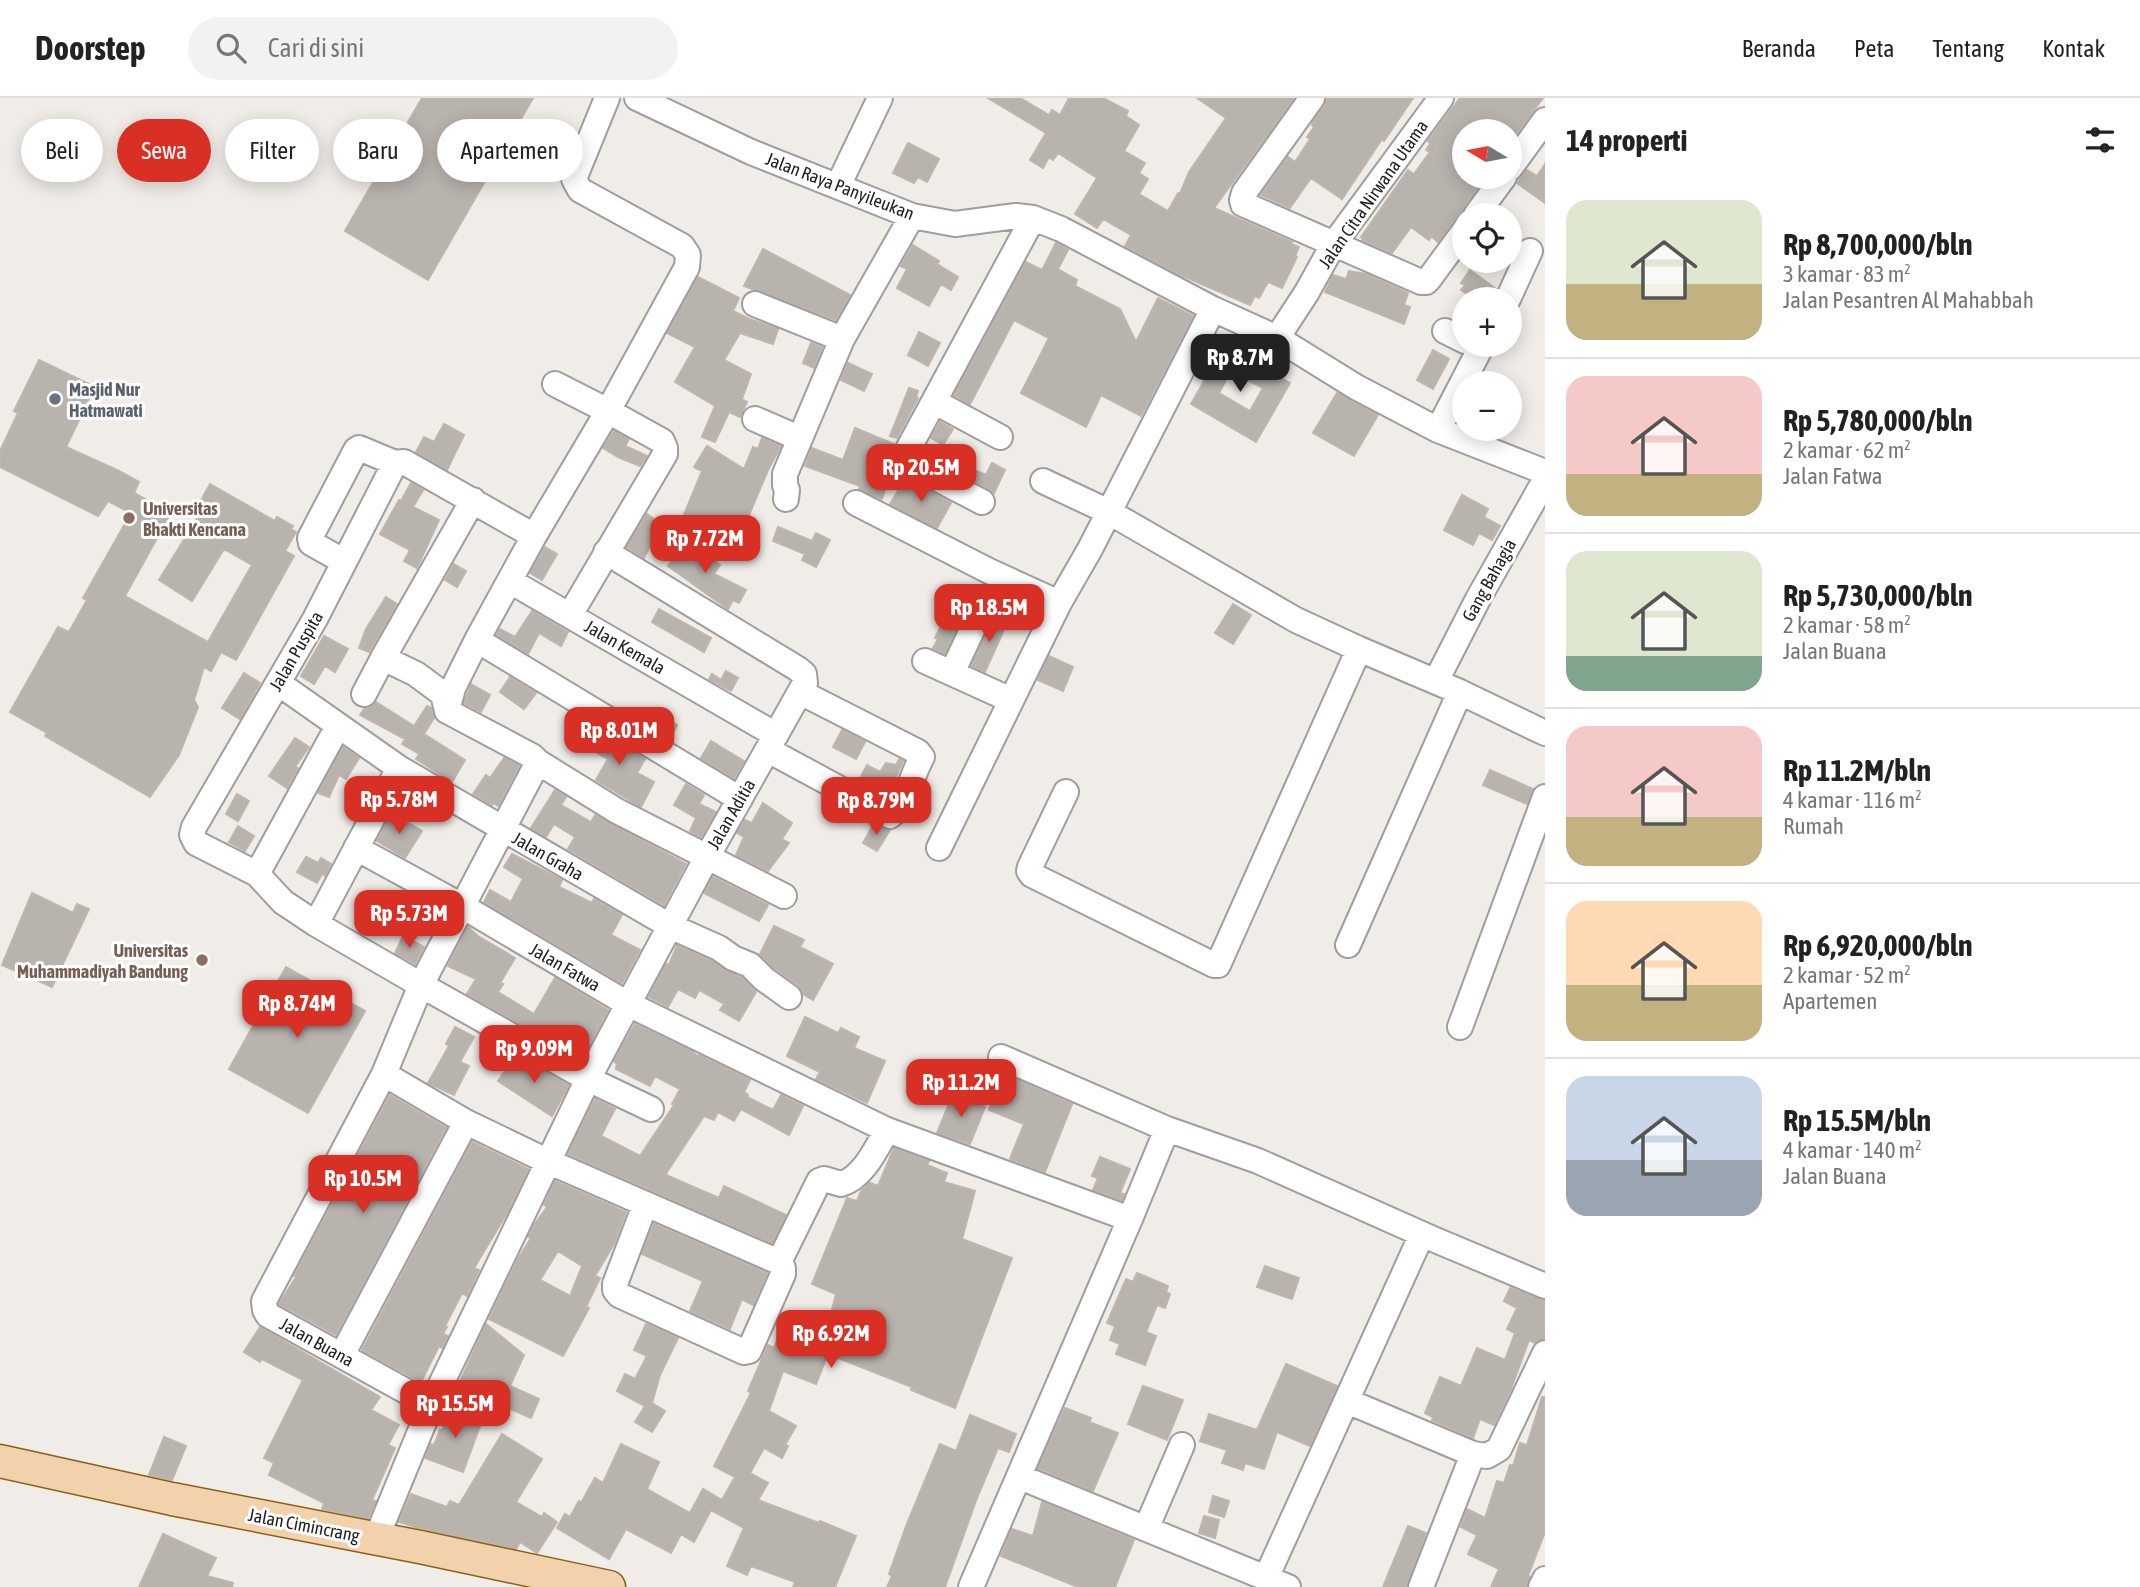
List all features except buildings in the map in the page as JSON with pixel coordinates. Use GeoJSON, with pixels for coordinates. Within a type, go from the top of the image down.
{"type":"FeatureCollection","features":[{"type":"Feature","properties":{"kind":"main road","name":"Jalan Cimincrang"},"geometry":{"type":"LineString","coordinates":[[0,1461],[172,1499],[609,1587]]}},
{"type":"Feature","properties":{"kind":"street"},"geometry":{"type":"LineString","coordinates":[[447,711],[453,688],[477,640],[687,267],[688,255],[682,246],[577,186],[574,179],[607,98]]}},
{"type":"Feature","properties":{"kind":"street","name":"Jalan Raya Panyileukan"},"geometry":{"type":"LineString","coordinates":[[637,98],[751,152],[912,216],[955,224],[1016,216],[1033,218],[1061,229],[1213,309],[1277,338],[1356,387],[1438,430],[1545,472]]}},
{"type":"Feature","properties":{"kind":"street"},"geometry":{"type":"LineString","coordinates":[[838,186],[880,98]]}},
{"type":"Feature","properties":{"kind":"street"},"geometry":{"type":"LineString","coordinates":[[1312,98],[1244,193],[1243,204],[1421,282],[1429,279],[1452,248]]}},
{"type":"Feature","properties":{"kind":"street","name":"Jalan Citra Nirwana Utama"},"geometry":{"type":"LineString","coordinates":[[1277,338],[1333,245],[1441,98]]}},
{"type":"Feature","properties":{"kind":"street"},"geometry":{"type":"LineString","coordinates":[[1522,152],[1545,120]]}},
{"type":"Feature","properties":{"kind":"street"},"geometry":{"type":"LineString","coordinates":[[786,499],[785,474],[842,339],[912,216]]}},
{"type":"Feature","properties":{"kind":"street"},"geometry":{"type":"LineString","coordinates":[[982,502],[907,463],[905,455],[1033,218]]}},
{"type":"Feature","properties":{"kind":"street"},"geometry":{"type":"LineString","coordinates":[[1514,287],[1531,250]]}},
{"type":"Feature","properties":{"kind":"street"},"geometry":{"type":"LineString","coordinates":[[755,304],[842,339]]}},
{"type":"Feature","properties":{"kind":"street"},"geometry":{"type":"LineString","coordinates":[[939,848],[1059,603],[1213,309]]}},
{"type":"Feature","properties":{"kind":"street"},"geometry":{"type":"LineString","coordinates":[[1438,430],[1463,357]]}},
{"type":"Feature","properties":{"kind":"street"},"geometry":{"type":"LineString","coordinates":[[555,384],[662,441],[666,448],[665,454],[570,615]]}},
{"type":"Feature","properties":{"kind":"street"},"geometry":{"type":"LineString","coordinates":[[935,402],[1000,437]]}},
{"type":"Feature","properties":{"kind":"street"},"geometry":{"type":"LineString","coordinates":[[755,419],[799,438]]}},
{"type":"Feature","properties":{"kind":"street"},"geometry":{"type":"LineString","coordinates":[[343,561],[312,544],[310,538],[356,450],[363,449],[395,463],[404,462],[534,536]]}},
{"type":"Feature","properties":{"kind":"street","name":"Jalan Puspita"},"geometry":{"type":"LineString","coordinates":[[257,874],[197,843],[192,835],[194,827],[315,619],[395,463]]}},
{"type":"Feature","properties":{"kind":"street","name":"Gang Bahagia"},"geometry":{"type":"LineString","coordinates":[[1436,681],[1478,599],[1545,480]]}},
{"type":"Feature","properties":{"kind":"street"},"geometry":{"type":"LineString","coordinates":[[1043,481],[1109,512],[1296,620],[1436,681],[1545,733]]}},
{"type":"Feature","properties":{"kind":"street"},"geometry":{"type":"LineString","coordinates":[[364,694],[473,500]]}},
{"type":"Feature","properties":{"kind":"street"},"geometry":{"type":"LineString","coordinates":[[856,503],[989,571],[1059,603]]}},
{"type":"Feature","properties":{"kind":"street"},"geometry":{"type":"LineString","coordinates":[[606,552],[798,668],[806,678],[798,696]]}},
{"type":"Feature","properties":{"kind":"street","name":"Jalan Kemala"},"geometry":{"type":"LineString","coordinates":[[510,581],[570,615],[890,816],[901,806],[922,757],[918,752],[804,694],[798,696]]}},
{"type":"Feature","properties":{"kind":"street"},"geometry":{"type":"LineString","coordinates":[[952,673],[979,615]]}},
{"type":"Feature","properties":{"kind":"street"},"geometry":{"type":"LineString","coordinates":[[477,640],[740,799]]}},
{"type":"Feature","properties":{"kind":"street"},"geometry":{"type":"LineString","coordinates":[[1066,792],[1029,872],[1218,965],[1359,649]]}},
{"type":"Feature","properties":{"kind":"street"},"geometry":{"type":"LineString","coordinates":[[383,658],[416,674],[443,694],[447,711],[532,756],[617,811],[784,896]]}},
{"type":"Feature","properties":{"kind":"street"},"geometry":{"type":"LineString","coordinates":[[925,661],[1011,700]]}},
{"type":"Feature","properties":{"kind":"street","name":"Jalan Graha"},"geometry":{"type":"LineString","coordinates":[[278,683],[399,768],[670,926],[750,965],[789,997]]}},
{"type":"Feature","properties":{"kind":"street"},"geometry":{"type":"LineString","coordinates":[[1348,945],[1460,692]]}},
{"type":"Feature","properties":{"kind":"street","name":"Jalan Aditia"},"geometry":{"type":"LineString","coordinates":[[376,1539],[431,1405],[588,1079],[707,857],[798,696]]}},
{"type":"Feature","properties":{"kind":"street"},"geometry":{"type":"LineString","coordinates":[[338,726],[257,874],[283,902],[316,924],[588,1079],[651,1109]]}},
{"type":"Feature","properties":{"kind":"street","name":"Jalan Buana"},"geometry":{"type":"LineString","coordinates":[[431,1405],[268,1315],[264,1301],[384,1074],[421,985],[538,762]]}},
{"type":"Feature","properties":{"kind":"street"},"geometry":{"type":"LineString","coordinates":[[316,924],[399,768]]}},
{"type":"Feature","properties":{"kind":"street"},"geometry":{"type":"LineString","coordinates":[[1460,1027],[1545,797]]}},
{"type":"Feature","properties":{"kind":"street","name":"Jalan Fatwa"},"geometry":{"type":"LineString","coordinates":[[356,848],[462,906],[628,1004],[887,1130],[1130,1220]]}},
{"type":"Feature","properties":{"kind":"street"},"geometry":{"type":"LineString","coordinates":[[1001,1057],[1167,1129],[1258,1161],[1545,1286]]}},
{"type":"Feature","properties":{"kind":"street"},"geometry":{"type":"LineString","coordinates":[[384,1074],[466,1122],[547,1161],[779,1262],[783,1274],[749,1351],[744,1352],[619,1295],[615,1290],[645,1205]]}},
{"type":"Feature","properties":{"kind":"street"},"geometry":{"type":"LineString","coordinates":[[342,1355],[466,1122]]}},
{"type":"Feature","properties":{"kind":"street"},"geometry":{"type":"LineString","coordinates":[[971,1587],[1167,1129]]}},
{"type":"Feature","properties":{"kind":"street"},"geometry":{"type":"LineString","coordinates":[[779,1262],[819,1181],[824,1179],[841,1184],[855,1176],[887,1130]]}},
{"type":"Feature","properties":{"kind":"street"},"geometry":{"type":"LineString","coordinates":[[1020,1477],[1277,1583],[1347,1401],[1422,1234]]}},
{"type":"Feature","properties":{"kind":"street"},"geometry":{"type":"LineString","coordinates":[[1347,1401],[1473,1454],[1488,1456],[1499,1448],[1545,1353]]}},
{"type":"Feature","properties":{"kind":"street"},"geometry":{"type":"LineString","coordinates":[[1146,1529],[1182,1445]]}},
{"type":"Feature","properties":{"kind":"street"},"geometry":{"type":"LineString","coordinates":[[1422,1587],[1473,1454]]}},
{"type":"Feature","properties":{"kind":"street"},"geometry":{"type":"LineString","coordinates":[[1541,1587],[1545,1579]]}},
{"type":"Feature","properties":{"kind":"place","name":"Masjid Nur Hatmawati"},"geometry":{"type":"Point","coordinates":[55,399]}},
{"type":"Feature","properties":{"kind":"place","name":"Universitas Bhakti Kencana"},"geometry":{"type":"Point","coordinates":[129,518]}},
{"type":"Feature","properties":{"kind":"place","name":"Universitas Muhammadiyah Bandung"},"geometry":{"type":"Point","coordinates":[202,960]}}]}
